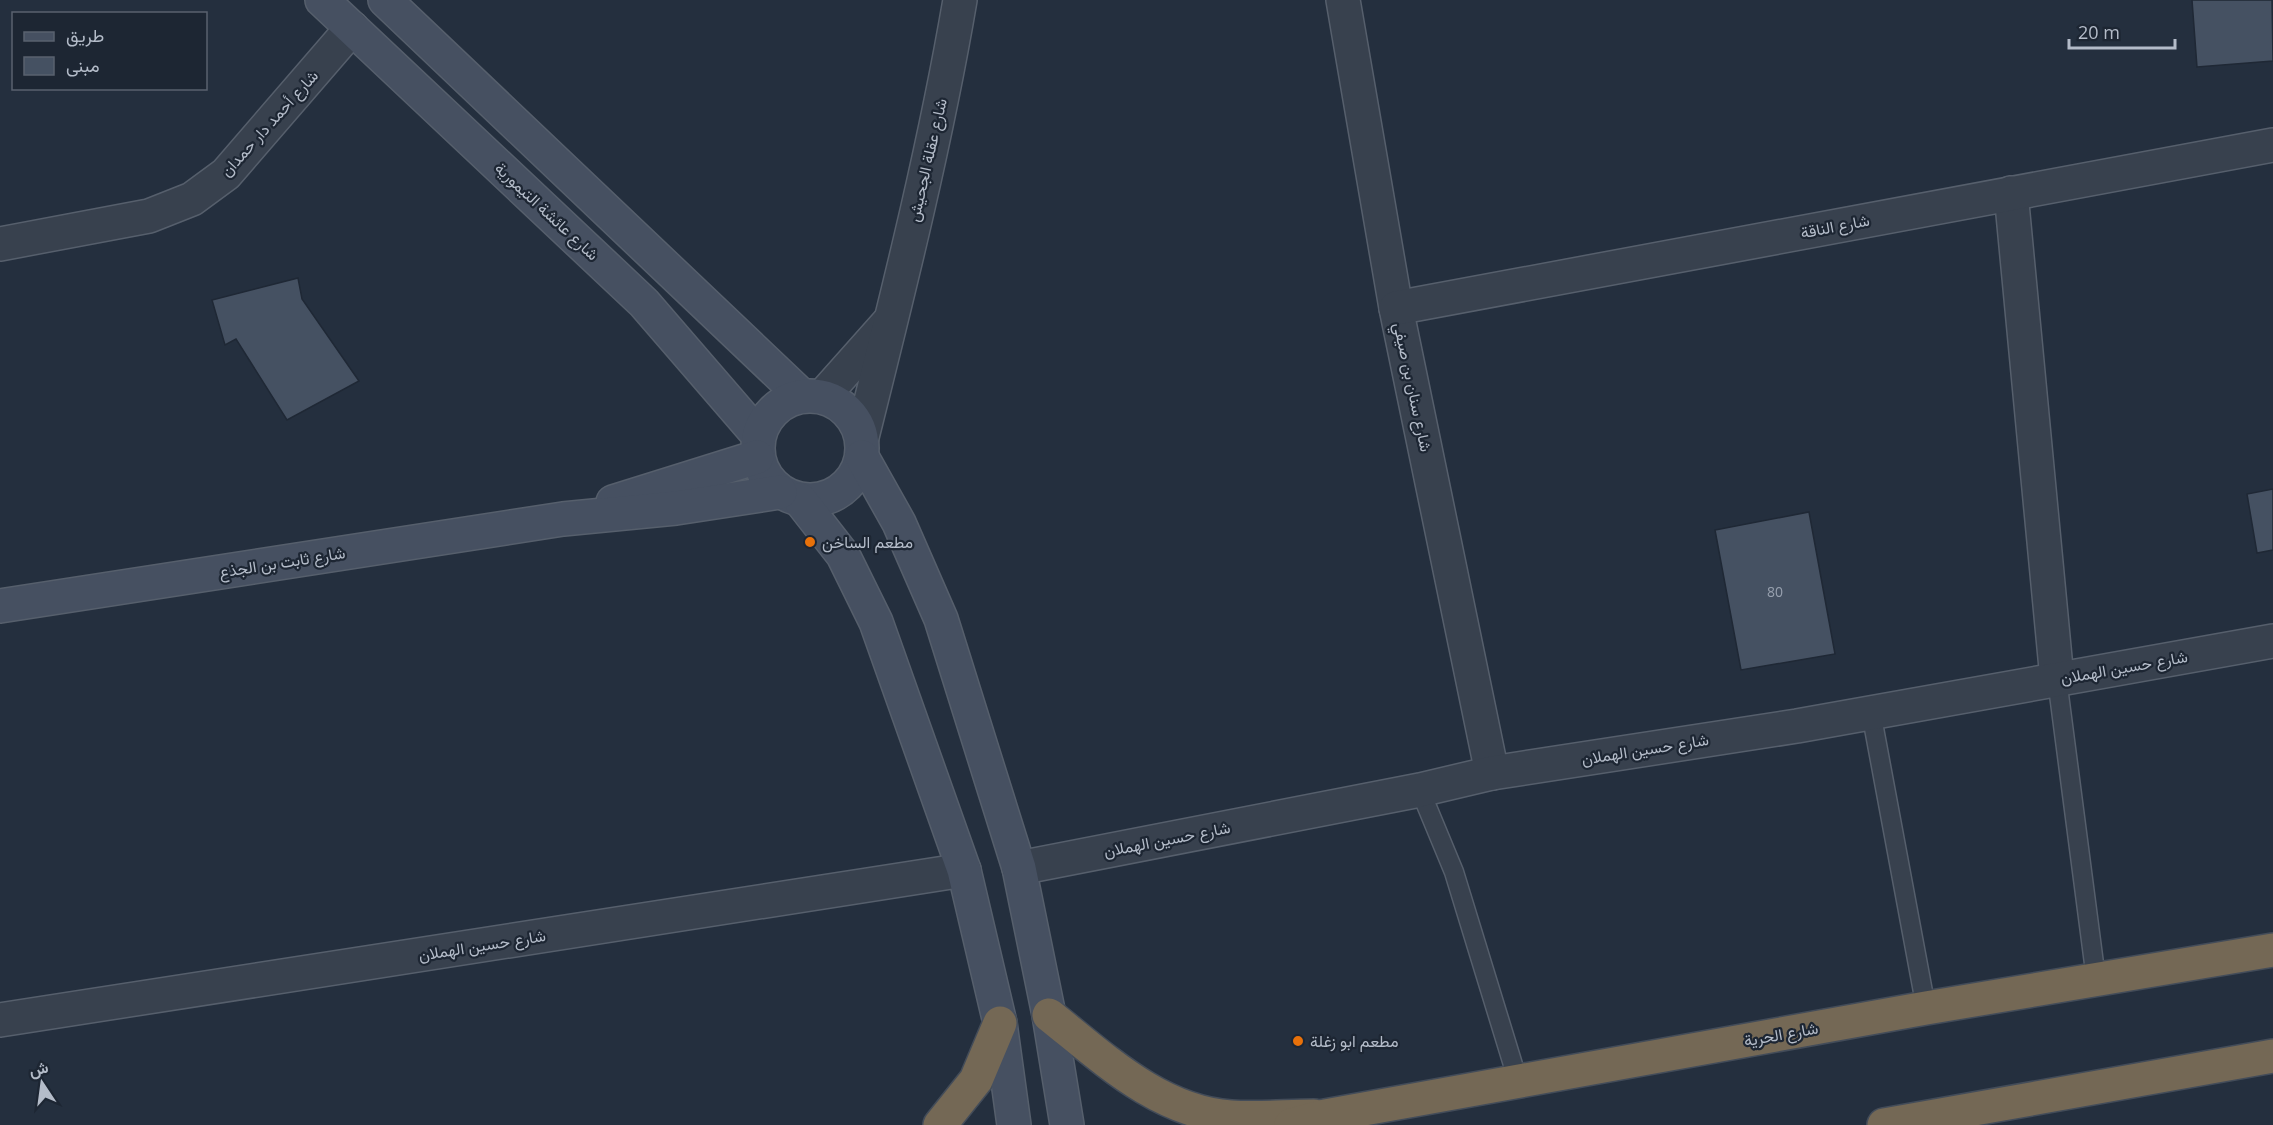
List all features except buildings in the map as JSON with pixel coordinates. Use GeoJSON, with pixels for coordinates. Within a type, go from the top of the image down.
{"type":"FeatureCollection","features":[{"type":"Feature","properties":{"kind":"highway","name":"شارع الحرية"},"geometry":{"type":"LineString","coordinates":[[1292,1125],[1325,1116],[1926,1008],[2273,950]]}},
{"type":"Feature","properties":{"kind":"highway"},"geometry":{"type":"LineString","coordinates":[[1050,1015],[1122,1073],[1174,1104],[1230,1117],[1325,1116]]}},
{"type":"Feature","properties":{"kind":"highway"},"geometry":{"type":"LineString","coordinates":[[940,1125],[976,1080],[1000,1023]]}},
{"type":"Feature","properties":{"kind":"highway"},"geometry":{"type":"LineString","coordinates":[[1884,1125],[2273,1056]]}},
{"type":"Feature","properties":{"kind":"street","name":"شارع عائشة التيمورية"},"geometry":{"type":"LineString","coordinates":[[322,0],[644,303],[758,446]]}},
{"type":"Feature","properties":{"kind":"street"},"geometry":{"type":"LineString","coordinates":[[385,0],[812,396],[840,405],[854,419],[862,447],[899,523],[940,620],[1019,868],[1050,1015],[1066,1125]]}},
{"type":"Feature","properties":{"kind":"street","name":"شارع عقلة الجحيش"},"geometry":{"type":"LineString","coordinates":[[862,447],[951,52],[960,0]]}},
{"type":"Feature","properties":{"kind":"street","name":"شارع سنان بن صيفي"},"geometry":{"type":"LineString","coordinates":[[1342,0],[1396,308],[1492,773]]}},
{"type":"Feature","properties":{"kind":"street","name":"شارع أحمد دار حمدان"},"geometry":{"type":"LineString","coordinates":[[0,244],[149,216],[192,199],[226,174],[352,28]]}},
{"type":"Feature","properties":{"kind":"street","name":"شارع الناقة"},"geometry":{"type":"LineString","coordinates":[[1396,308],[2273,145]]}},
{"type":"Feature","properties":{"kind":"street"},"geometry":{"type":"LineString","coordinates":[[2012,193],[2057,679]]}},
{"type":"Feature","properties":{"kind":"street","name":"شارع عقلة الجحيش"},"geometry":{"type":"LineString","coordinates":[[812,396],[891,320]]}},
{"type":"Feature","properties":{"kind":"street"},"geometry":{"type":"LineString","coordinates":[[812,396],[782,403],[767,417],[758,446],[765,476],[790,496],[843,555],[876,622],[964,870],[1000,1023],[1014,1125]]}},
{"type":"Feature","properties":{"kind":"street","name":"شارع ثابت بن الجذع"},"geometry":{"type":"LineString","coordinates":[[563,519],[663,484],[758,446]]}},
{"type":"Feature","properties":{"kind":"street"},"geometry":{"type":"LineString","coordinates":[[790,496],[820,500],[840,492],[855,477],[862,447]]}},
{"type":"Feature","properties":{"kind":"street","name":"شارع ثابت بن الجذع"},"geometry":{"type":"LineString","coordinates":[[0,606],[563,519],[790,496]]}},
{"type":"Feature","properties":{"kind":"street","name":"شارع حسين الهملان"},"geometry":{"type":"LineString","coordinates":[[1019,868],[1420,790],[1492,773],[1797,726],[2273,641]]}},
{"type":"Feature","properties":{"kind":"street","name":"شارع حسين الهملان"},"geometry":{"type":"LineString","coordinates":[[0,1020],[964,870]]}},
{"type":"Feature","properties":{"kind":"lane"},"geometry":{"type":"LineString","coordinates":[[2057,679],[2096,979]]}},
{"type":"Feature","properties":{"kind":"lane"},"geometry":{"type":"LineString","coordinates":[[1871,712],[1926,1008]]}},
{"type":"Feature","properties":{"kind":"lane"},"geometry":{"type":"LineString","coordinates":[[1420,790],[1454,872],[1518,1081]]}},
{"type":"Feature","properties":{"kind":"place","name":"مطعم الساخن"},"geometry":{"type":"Point","coordinates":[810,542]}},
{"type":"Feature","properties":{"kind":"place","name":"مطعم ابو زغلة"},"geometry":{"type":"Point","coordinates":[1298,1041]}}]}
